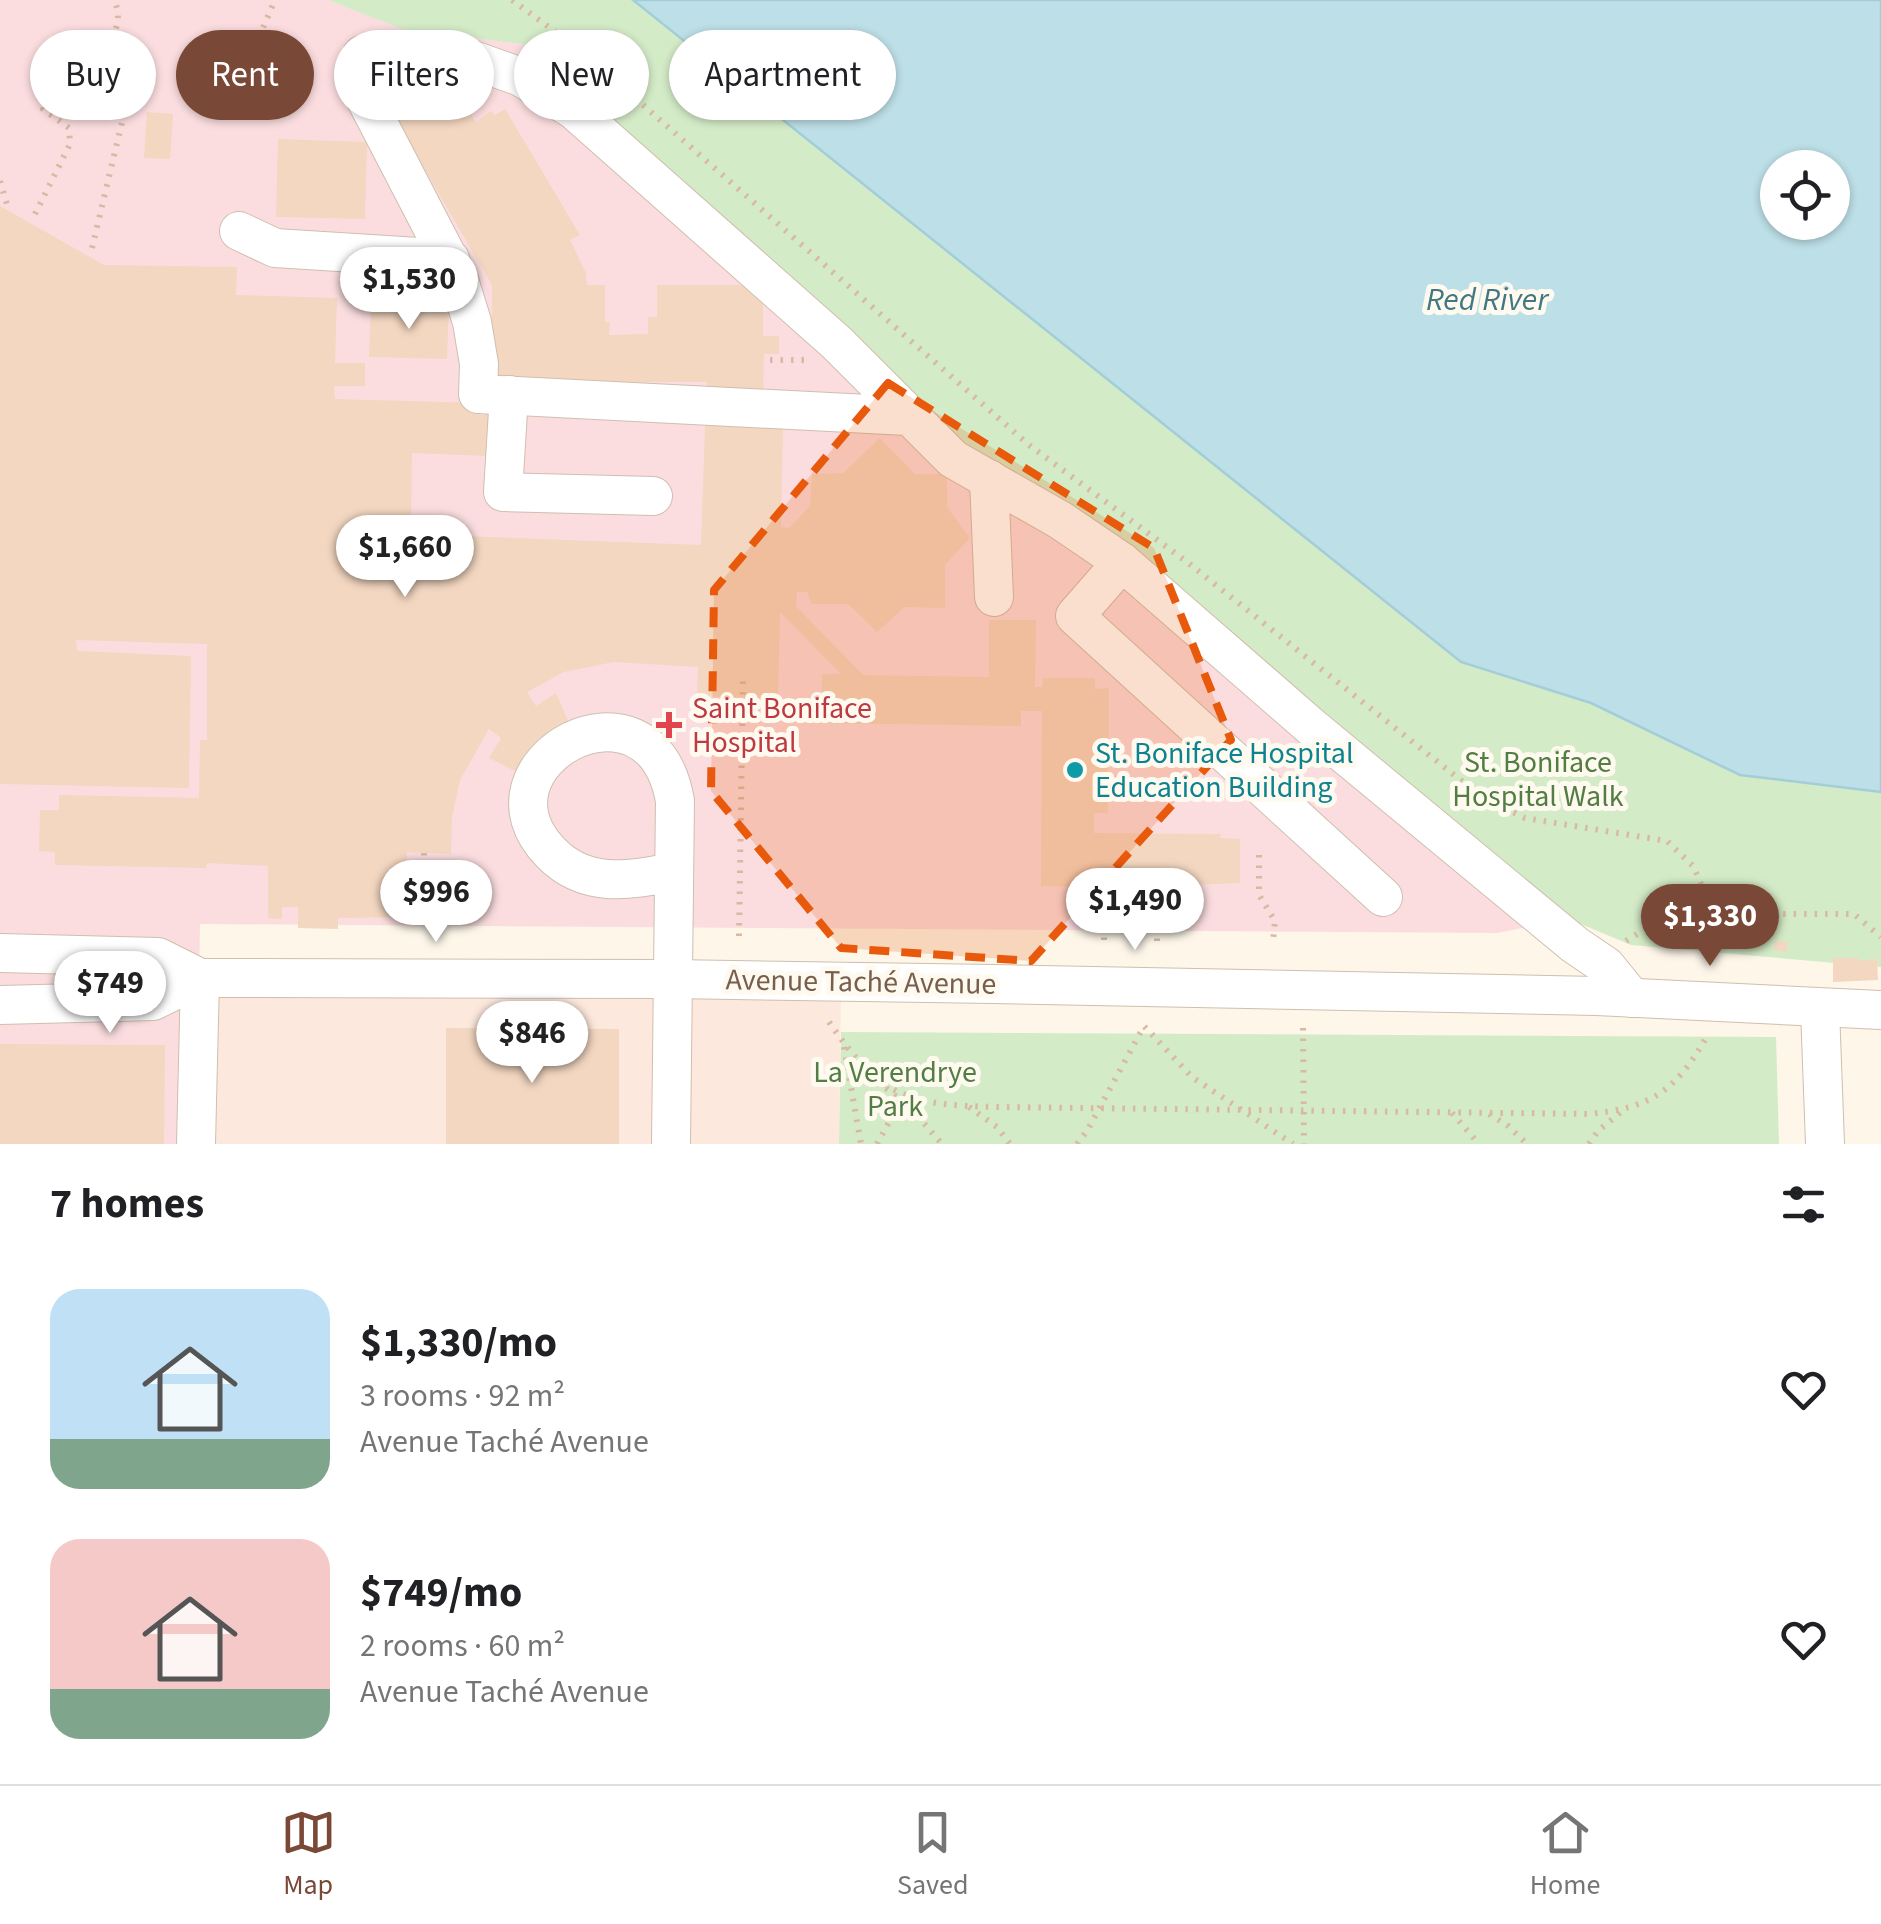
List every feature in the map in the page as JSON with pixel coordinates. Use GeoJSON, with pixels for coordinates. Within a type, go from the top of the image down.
{"type":"FeatureCollection","features":[{"type":"Feature","properties":{"kind":"street"},"geometry":{"type":"LineString","coordinates":[[907,416],[478,394],[479,364],[472,322],[450,259],[362,92],[362,55],[473,60],[520,77],[574,110],[836,344],[953,458],[1060,520],[1122,562],[1315,730],[1575,945],[1606,966],[1632,998]]}},
{"type":"Feature","properties":{"kind":"street"},"geometry":{"type":"LineString","coordinates":[[239,231],[275,248],[450,259]]}},
{"type":"Feature","properties":{"kind":"street"},"geometry":{"type":"LineString","coordinates":[[509,396],[503,492],[652,496]]}},
{"type":"Feature","properties":{"kind":"street"},"geometry":{"type":"LineString","coordinates":[[990,480],[994,597]]}},
{"type":"Feature","properties":{"kind":"street"},"geometry":{"type":"LineString","coordinates":[[1122,562],[1075,616],[1383,897]]}},
{"type":"Feature","properties":{"kind":"street"},"geometry":{"type":"LineString","coordinates":[[671,1144],[675,801],[671,780],[653,748],[626,734],[590,733],[571,739],[543,762],[528,796],[530,823],[536,837],[556,858],[572,871],[601,880],[637,880],[672,872]]}},
{"type":"Feature","properties":{"kind":"street","name":"Avenue Taché Avenue"},"geometry":{"type":"LineString","coordinates":[[0,953],[158,957],[200,978],[672,979],[1632,998],[1881,1010]]}},
{"type":"Feature","properties":{"kind":"street"},"geometry":{"type":"LineString","coordinates":[[196,1144],[200,978]]}},
{"type":"Feature","properties":{"kind":"street","name":"Avenue Taché Avenue"},"geometry":{"type":"LineString","coordinates":[[0,1004],[154,1001],[200,978]]}},
{"type":"Feature","properties":{"kind":"street"},"geometry":{"type":"LineString","coordinates":[[1820,1009],[1825,1144]]}},
{"type":"Feature","properties":{"kind":"path"},"geometry":{"type":"LineString","coordinates":[[35,214],[70,144],[68,128],[42,109],[37,88],[53,57],[94,59],[115,36],[119,12],[114,0]]}},
{"type":"Feature","properties":{"kind":"path"},"geometry":{"type":"LineString","coordinates":[[261,30],[275,0]]}},
{"type":"Feature","properties":{"kind":"path"},"geometry":{"type":"LineString","coordinates":[[512,0],[584,53],[1030,445],[1187,562],[1483,798],[1525,818],[1666,841],[1693,866],[1706,895],[1763,914],[1854,914],[1881,937]]}},
{"type":"Feature","properties":{"kind":"path"},"geometry":{"type":"LineString","coordinates":[[92,248],[123,120]]}},
{"type":"Feature","properties":{"kind":"path"},"geometry":{"type":"LineString","coordinates":[[0,181],[9,211]]}},
{"type":"Feature","properties":{"kind":"path"},"geometry":{"type":"LineString","coordinates":[[739,936],[743,678]]}},
{"type":"Feature","properties":{"kind":"path"},"geometry":{"type":"LineString","coordinates":[[424,853],[424,879]]}},
{"type":"Feature","properties":{"kind":"path"},"geometry":{"type":"LineString","coordinates":[[1258,855],[1259,895],[1274,921],[1273,941]]}},
{"type":"Feature","properties":{"kind":"path"},"geometry":{"type":"LineString","coordinates":[[409,862],[408,878],[474,880]]}},
{"type":"Feature","properties":{"kind":"path"},"geometry":{"type":"LineString","coordinates":[[1104,940],[1104,897],[1131,895],[1158,897],[1157,941]]}},
{"type":"Feature","properties":{"kind":"path"},"geometry":{"type":"LineString","coordinates":[[1606,966],[1616,948],[1672,912],[1694,907],[1706,895]]}},
{"type":"Feature","properties":{"kind":"path"},"geometry":{"type":"LineString","coordinates":[[829,1022],[858,1065],[906,1106],[942,1144]]}},
{"type":"Feature","properties":{"kind":"path"},"geometry":{"type":"LineString","coordinates":[[1077,1144],[1144,1026],[1192,1077],[1294,1144]]}},
{"type":"Feature","properties":{"kind":"path"},"geometry":{"type":"LineString","coordinates":[[1302,1028],[1304,1144]]}},
{"type":"Feature","properties":{"kind":"path"},"geometry":{"type":"LineString","coordinates":[[881,1084],[916,1098],[968,1106],[1588,1114],[1623,1111],[1647,1103],[1686,1071],[1710,1031]]}},
{"type":"Feature","properties":{"kind":"path"},"geometry":{"type":"LineString","coordinates":[[843,1043],[861,1144]]}},
{"type":"Feature","properties":{"kind":"path"},"geometry":{"type":"LineString","coordinates":[[876,1144],[890,1122],[916,1098]]}},
{"type":"Feature","properties":{"kind":"path"},"geometry":{"type":"LineString","coordinates":[[968,1106],[997,1128],[1010,1144]]}},
{"type":"Feature","properties":{"kind":"path"},"geometry":{"type":"LineString","coordinates":[[1589,1144],[1623,1111]]}},
{"type":"Feature","properties":{"kind":"path"},"geometry":{"type":"LineString","coordinates":[[1451,1112],[1479,1144]]}},
{"type":"Feature","properties":{"kind":"path"},"geometry":{"type":"LineString","coordinates":[[1488,1113],[1527,1144]]}},
{"type":"Feature","properties":{"kind":"highlighted area"},"geometry":{"type":"Polygon","coordinates":[[[888,383],[1154,548],[1231,740],[1031,961],[841,948],[711,791],[714,590],[888,383]]]}},
{"type":"Feature","properties":{"kind":"shaded area","name":"Saint Boniface Hospital"},"geometry":{"type":"Polygon","coordinates":[[[0,0],[328,0],[417,30],[334,30],[334,120],[494,120],[494,40],[514,43],[514,120],[612,120],[956,439],[1569,919],[1497,933],[200,924],[196,1144],[0,1144],[0,0]]]}},
{"type":"Feature","properties":{"kind":"shaded area"},"geometry":{"type":"Polygon","coordinates":[[[200,978],[841,981],[839,1144],[196,1144],[200,978]]]}},
{"type":"Feature","properties":{"kind":"green space","name":"St. Boniface Hospital Walk"},"geometry":{"type":"Polygon","coordinates":[[[328,0],[633,0],[671,30],[669,120],[783,120],[1461,662],[1591,703],[1740,775],[1881,792],[1881,967],[1631,945],[1569,919],[956,439],[612,120],[649,120],[649,30],[514,30],[514,43],[494,40],[494,30],[402,29],[328,0]]]}},
{"type":"Feature","properties":{"kind":"green space","name":"La Verendrye Park"},"geometry":{"type":"Polygon","coordinates":[[[841,1032],[1776,1037],[1779,1144],[839,1144],[841,1032]]]}},
{"type":"Feature","properties":{"kind":"water","name":"Red River"},"geometry":{"type":"Polygon","coordinates":[[[633,0],[1881,0],[1881,792],[1740,775],[1591,703],[1461,662],[783,120],[896,120],[896,30],[671,30],[633,0]]]}},
{"type":"Feature","properties":{"kind":"building"},"geometry":{"type":"Polygon","coordinates":[[[505,109],[580,235],[570,240],[586,273],[587,285],[605,285],[609,335],[648,334],[648,317],[657,317],[657,285],[763,285],[763,336],[779,336],[779,354],[764,354],[763,399],[707,398],[707,382],[492,382],[492,285],[396,120],[476,122],[494,120],[494,114],[505,109]]]}},
{"type":"Feature","properties":{"kind":"building"},"geometry":{"type":"Polygon","coordinates":[[[156,113],[173,114],[170,159],[144,158],[146,120],[156,120],[156,113]]]}},
{"type":"Feature","properties":{"kind":"building"},"geometry":{"type":"Polygon","coordinates":[[[278,139],[367,142],[365,219],[276,217],[278,139]]]}},
{"type":"Feature","properties":{"kind":"building"},"geometry":{"type":"Polygon","coordinates":[[[0,206],[104,265],[237,267],[236,295],[337,298],[335,363],[365,363],[365,386],[334,386],[335,399],[480,403],[480,415],[489,415],[489,456],[412,453],[411,534],[701,545],[705,426],[783,426],[781,527],[789,528],[810,506],[812,474],[843,473],[880,438],[915,474],[947,474],[947,507],[970,538],[945,565],[945,608],[905,607],[877,632],[848,604],[812,604],[807,592],[797,592],[796,606],[863,675],[989,677],[989,620],[1036,620],[1035,687],[1042,687],[1043,678],[1095,678],[1095,689],[1109,688],[1108,813],[1094,813],[1094,833],[1221,834],[1220,838],[1240,839],[1240,883],[1166,886],[1163,915],[1152,915],[1152,903],[1111,903],[1111,915],[1099,915],[1096,887],[1041,886],[1042,711],[1021,711],[1021,726],[821,723],[822,674],[841,674],[780,612],[778,698],[697,696],[698,667],[614,662],[564,672],[527,692],[536,706],[556,693],[569,723],[526,758],[517,772],[489,758],[501,738],[489,729],[460,780],[452,818],[451,854],[407,852],[406,917],[338,918],[338,929],[298,928],[298,907],[282,907],[282,919],[268,918],[268,866],[55,865],[55,852],[39,851],[40,810],[59,810],[59,795],[199,798],[200,740],[207,740],[207,644],[76,640],[77,651],[191,656],[189,788],[0,784],[0,206]]]}},
{"type":"Feature","properties":{"kind":"building"},"geometry":{"type":"Polygon","coordinates":[[[371,304],[449,306],[447,359],[369,357],[371,304]]]}},
{"type":"Feature","properties":{"kind":"building"},"geometry":{"type":"Polygon","coordinates":[[[1775,941],[1788,942],[1787,952],[1774,950],[1775,941]]]}},
{"type":"Feature","properties":{"kind":"building"},"geometry":{"type":"Polygon","coordinates":[[[1833,958],[1877,959],[1878,980],[1833,982],[1833,958]]]}},
{"type":"Feature","properties":{"kind":"building"},"geometry":{"type":"Polygon","coordinates":[[[446,1028],[619,1029],[619,1144],[446,1144],[446,1028]]]}},
{"type":"Feature","properties":{"kind":"building"},"geometry":{"type":"Polygon","coordinates":[[[0,1044],[165,1045],[164,1144],[0,1144],[0,1044]]]}},
{"type":"Feature","properties":{"kind":"place","name":"Saint Boniface Hospital"},"geometry":{"type":"Point","coordinates":[669,725]}},
{"type":"Feature","properties":{"kind":"place","name":"St. Boniface Hospital Education Building"},"geometry":{"type":"Point","coordinates":[1075,770]}}]}
